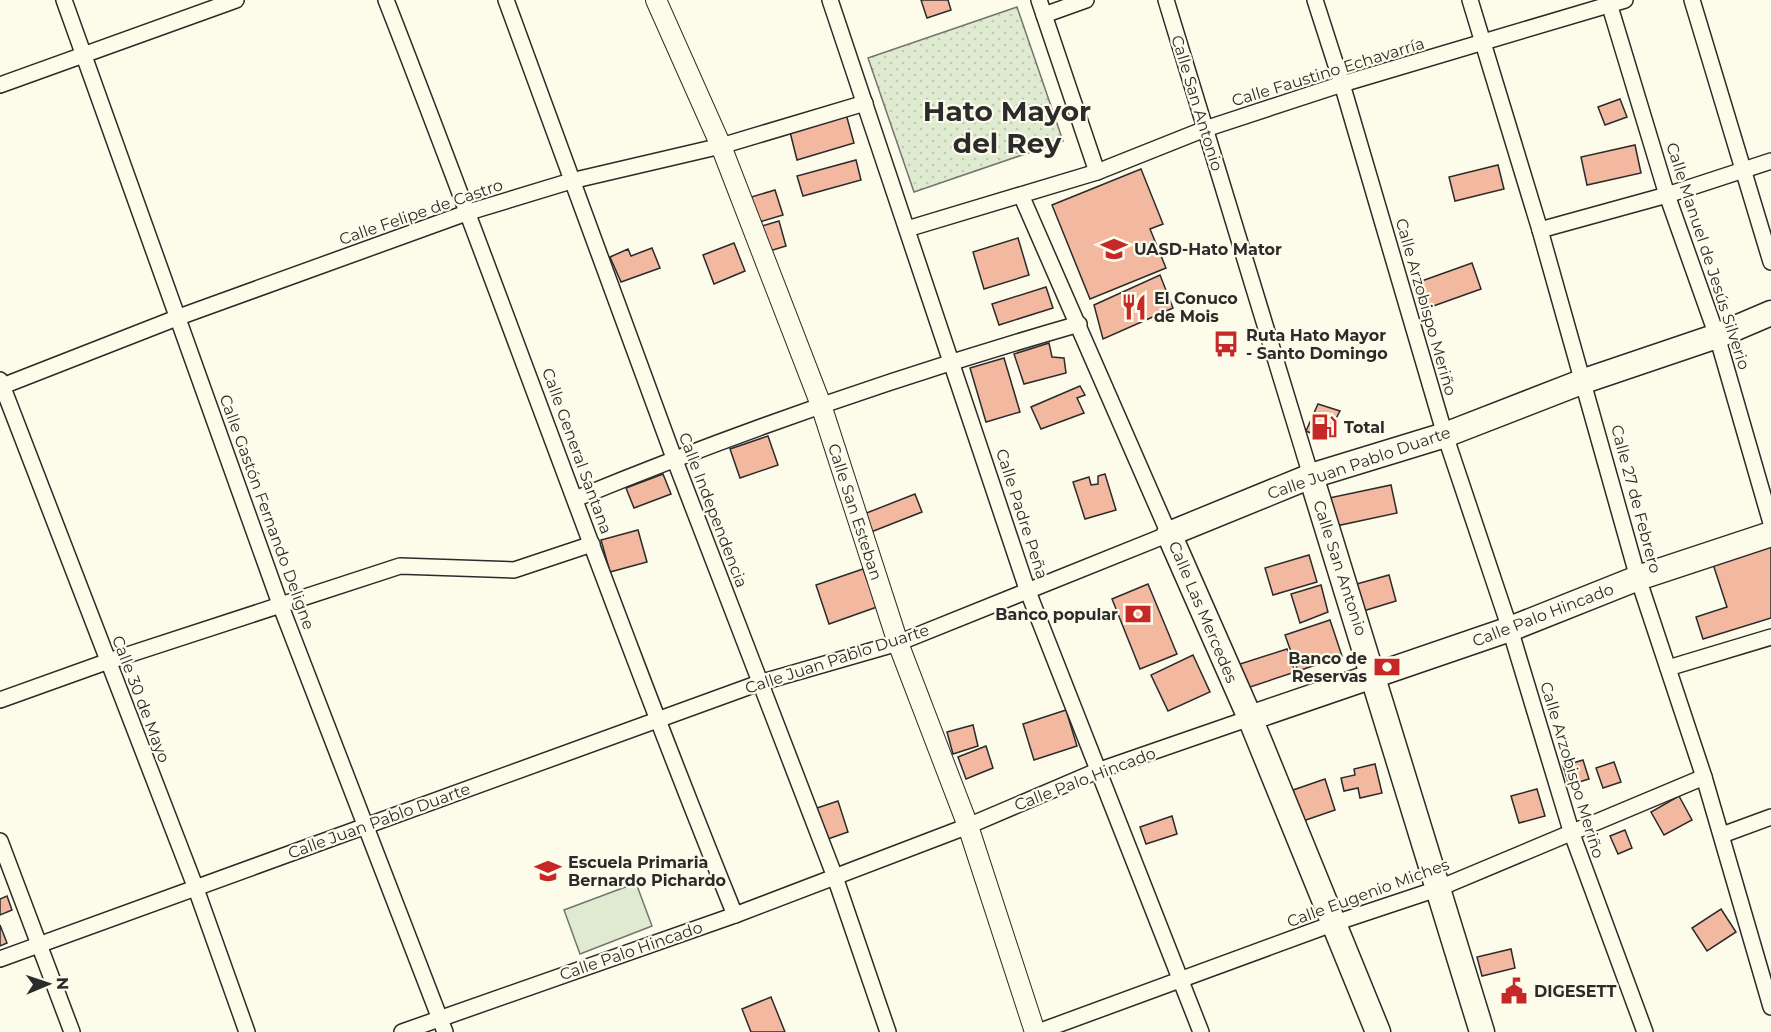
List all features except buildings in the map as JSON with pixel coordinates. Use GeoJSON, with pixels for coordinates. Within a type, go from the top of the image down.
{"type":"FeatureCollection","features":[{"type":"Feature","properties":{"kind":"main road","name":"Calle Juan Pablo Duarte"},"geometry":{"type":"LineString","coordinates":[[1169,534],[1311,476],[1445,435],[1584,381],[1718,336],[1771,313]]}},
{"type":"Feature","properties":{"kind":"main road","name":"Calle San Antonio"},"geometry":{"type":"LineString","coordinates":[[1311,476],[1375,676],[1437,889],[1482,1032]]}},
{"type":"Feature","properties":{"kind":"main road","name":"Calle Las Mercedes"},"geometry":{"type":"LineString","coordinates":[[1169,534],[1250,718],[1332,924],[1378,1032]]}},
{"type":"Feature","properties":{"kind":"main road","name":"Calle Palo Hincado"},"geometry":{"type":"LineString","coordinates":[[1250,718],[1510,629],[1638,578],[1771,534]]}},
{"type":"Feature","properties":{"kind":"street","name":"Calle Gastón Fernando Deligne"},"geometry":{"type":"LineString","coordinates":[[64,0],[280,604],[445,1032]]}},
{"type":"Feature","properties":{"kind":"street"},"geometry":{"type":"LineString","coordinates":[[0,85],[236,0]]}},
{"type":"Feature","properties":{"kind":"street","name":"Calle General Santana"},"geometry":{"type":"LineString","coordinates":[[386,0],[469,212],[657,722],[735,915]]}},
{"type":"Feature","properties":{"kind":"street","name":"Calle Independencia"},"geometry":{"type":"LineString","coordinates":[[506,0],[674,458],[835,877],[888,1032]]}},
{"type":"Feature","properties":{"kind":"street","name":"Calle San Esteban"},"geometry":{"type":"LineString","coordinates":[[656,0],[721,146],[821,405],[898,643],[968,826],[1037,1032]]}},
{"type":"Feature","properties":{"kind":"street","name":"Calle Padre Peña"},"geometry":{"type":"LineString","coordinates":[[830,0],[1028,590],[1201,1032]]}},
{"type":"Feature","properties":{"kind":"street"},"geometry":{"type":"LineString","coordinates":[[1086,0],[1042,7],[1096,172]]}},
{"type":"Feature","properties":{"kind":"street","name":"Calle San Antonio"},"geometry":{"type":"LineString","coordinates":[[1166,0],[1311,476]]}},
{"type":"Feature","properties":{"kind":"street","name":"Calle Arzobispo Meriño"},"geometry":{"type":"LineString","coordinates":[[1315,0],[1342,84],[1445,435],[1510,629],[1572,834],[1645,1032]]}},
{"type":"Feature","properties":{"kind":"street","name":"Calle 27 de Febrero"},"geometry":{"type":"LineString","coordinates":[[1470,0],[1584,381],[1638,578],[1722,835],[1771,1007]]}},
{"type":"Feature","properties":{"kind":"street","name":"Calle Faustino Echavarría"},"geometry":{"type":"LineString","coordinates":[[907,229],[1096,172],[1205,129],[1342,84],[1483,44],[1609,2],[1625,0]]}},
{"type":"Feature","properties":{"kind":"street"},"geometry":{"type":"LineString","coordinates":[[1692,0],[1771,262]]}},
{"type":"Feature","properties":{"kind":"street","name":"Calle Manuel de Jesús Silverio"},"geometry":{"type":"LineString","coordinates":[[1609,2],[1667,195],[1718,336],[1771,523]]}},
{"type":"Feature","properties":{"kind":"street","name":"Calle Felipe de Castro"},"geometry":{"type":"LineString","coordinates":[[1,384],[469,212],[571,181],[721,146],[865,103]]}},
{"type":"Feature","properties":{"kind":"street"},"geometry":{"type":"LineString","coordinates":[[1540,230],[1667,195],[1771,160]]}},
{"type":"Feature","properties":{"kind":"street","name":"Calle Las Mercedes"},"geometry":{"type":"LineString","coordinates":[[1021,195],[1169,534]]}},
{"type":"Feature","properties":{"kind":"street"},"geometry":{"type":"LineString","coordinates":[[575,499],[674,458],[821,405],[952,360],[1079,324]]}},
{"type":"Feature","properties":{"kind":"street","name":"Calle 30 de Mayo"},"geometry":{"type":"LineString","coordinates":[[1,384],[106,662],[195,886],[247,1032]]}},
{"type":"Feature","properties":{"kind":"street","name":"Calle Juan Pablo Duarte"},"geometry":{"type":"LineString","coordinates":[[0,959],[195,886],[657,722],[759,683],[898,643],[1169,534]]}},
{"type":"Feature","properties":{"kind":"street"},"geometry":{"type":"LineString","coordinates":[[0,700],[106,662],[400,566],[514,570],[592,544]]}},
{"type":"Feature","properties":{"kind":"street"},"geometry":{"type":"LineString","coordinates":[[1668,669],[1771,637]]}},
{"type":"Feature","properties":{"kind":"street","name":"Calle Palo Hincado"},"geometry":{"type":"LineString","coordinates":[[402,1032],[735,915],[968,826],[1097,771],[1250,718]]}},
{"type":"Feature","properties":{"kind":"street","name":"Calle Eugenio Miches"},"geometry":{"type":"LineString","coordinates":[[1037,1032],[1332,924],[1437,889],[1704,777]]}},
{"type":"Feature","properties":{"kind":"street"},"geometry":{"type":"LineString","coordinates":[[1722,835],[1771,817]]}},
{"type":"Feature","properties":{"kind":"street"},"geometry":{"type":"LineString","coordinates":[[0,841],[72,1032]]}},
{"type":"Feature","properties":{"kind":"green space"},"geometry":{"type":"Polygon","coordinates":[[[1017,7],[1063,141],[914,192],[868,58],[1017,7]]]}},
{"type":"Feature","properties":{"kind":"green space"},"geometry":{"type":"Polygon","coordinates":[[[636,883],[652,926],[580,954],[564,910],[636,883]]]}},
{"type":"Feature","properties":{"kind":"place","name":"UASD-Hato Mator"},"geometry":{"type":"Point","coordinates":[1114,249]}},
{"type":"Feature","properties":{"kind":"place","name":"El Conuco de Mois"},"geometry":{"type":"Point","coordinates":[1134,307]}},
{"type":"Feature","properties":{"kind":"place","name":"Ruta Hato Mayor - Santo Domingo"},"geometry":{"type":"Point","coordinates":[1226,344]}},
{"type":"Feature","properties":{"kind":"place","name":"Total"},"geometry":{"type":"Point","coordinates":[1324,427]}},
{"type":"Feature","properties":{"kind":"place","name":"Banco popular"},"geometry":{"type":"Point","coordinates":[1138,614]}},
{"type":"Feature","properties":{"kind":"place","name":"Banco de Reservas"},"geometry":{"type":"Point","coordinates":[1387,667]}},
{"type":"Feature","properties":{"kind":"place","name":"Escuela Primaria Bernardo Pichardo"},"geometry":{"type":"Point","coordinates":[548,871]}},
{"type":"Feature","properties":{"kind":"place","name":"DIGESETT"},"geometry":{"type":"Point","coordinates":[1514,991]}},
{"type":"Feature","properties":{"kind":"district","name":"Hato Mayor del Rey"},"geometry":{"type":"Point","coordinates":[1007,127]}}]}
